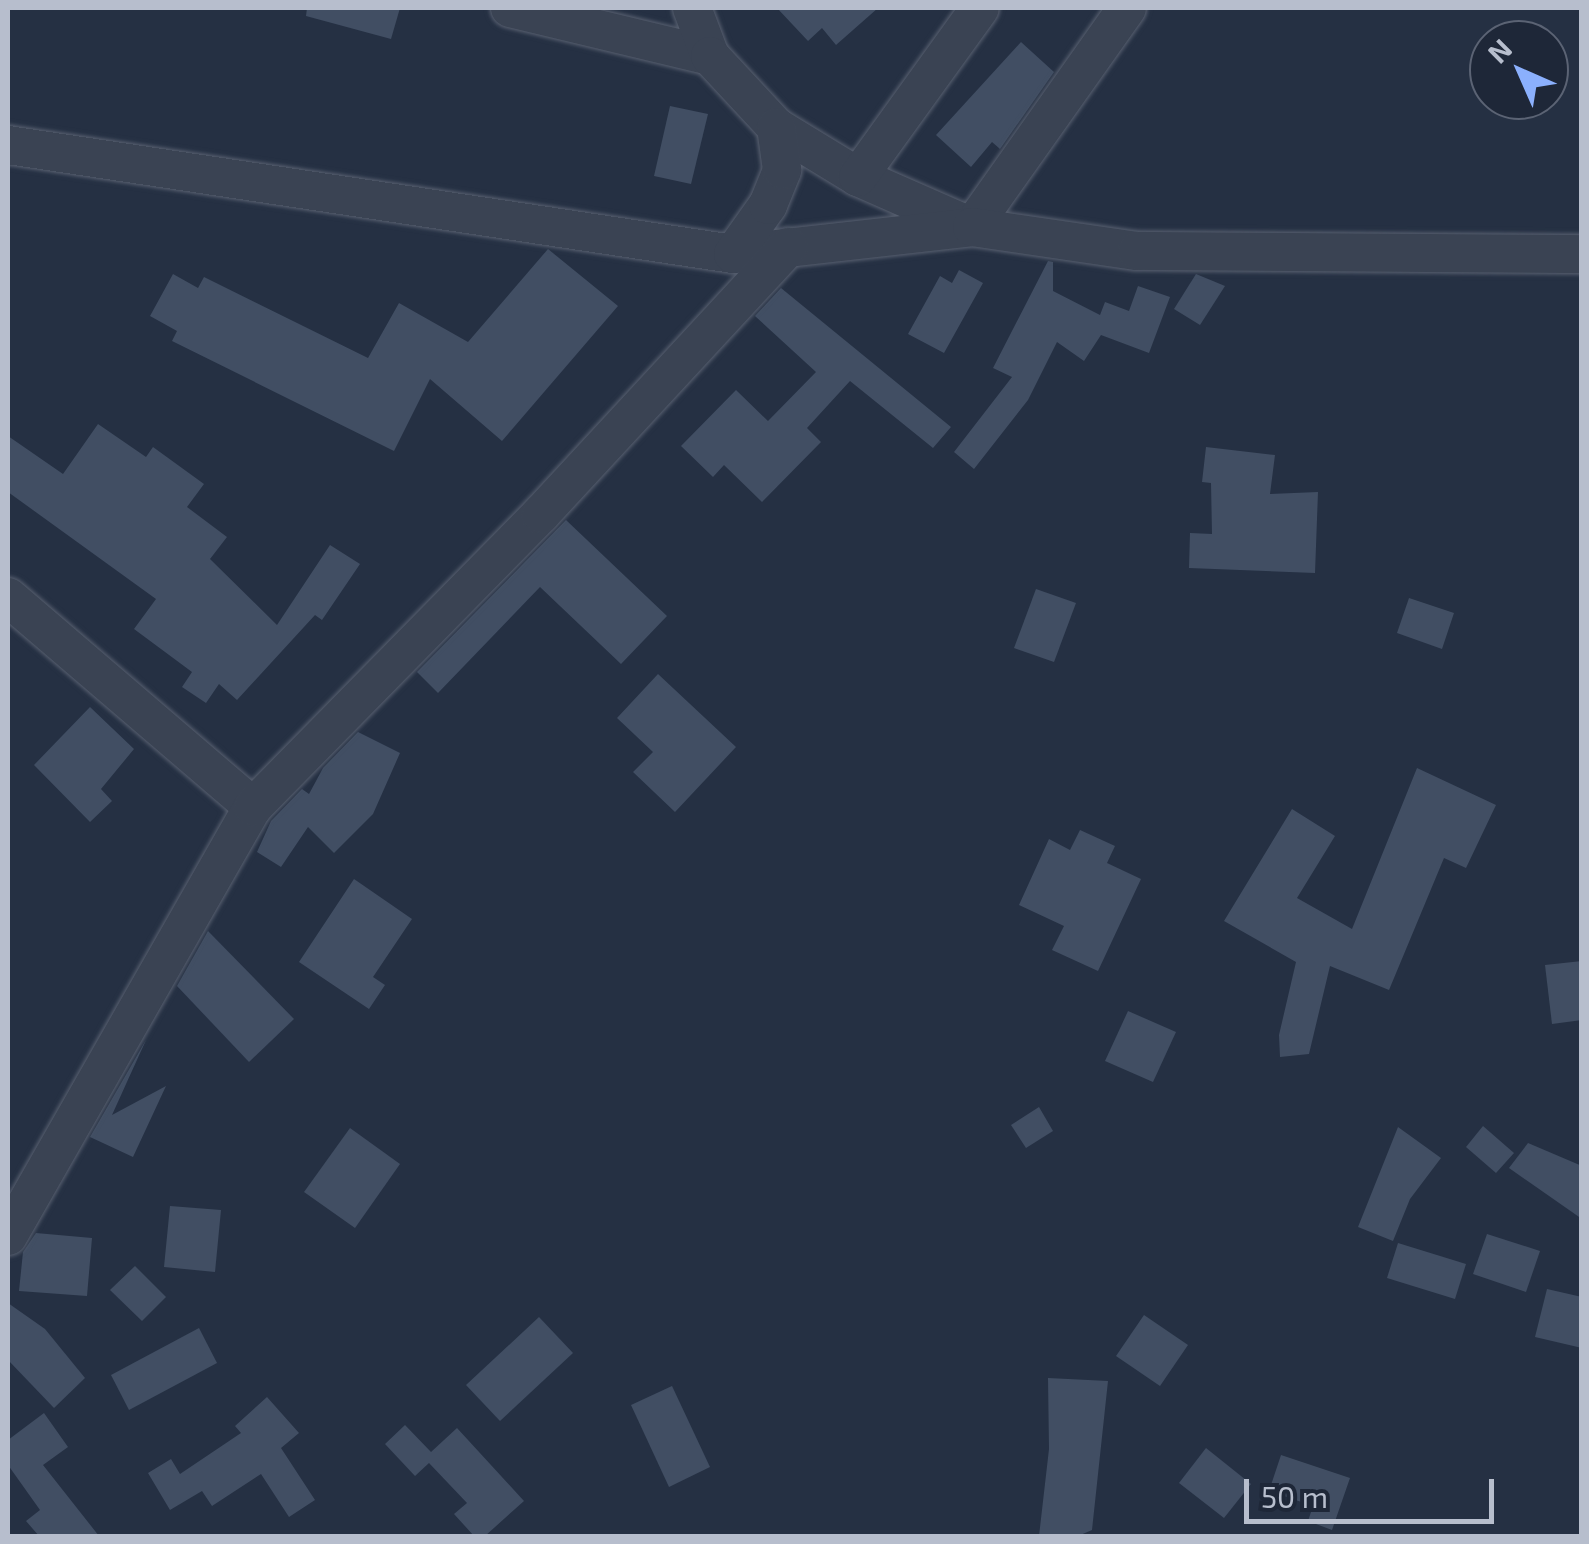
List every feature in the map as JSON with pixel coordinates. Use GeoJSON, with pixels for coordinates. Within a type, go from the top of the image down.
{"type":"FeatureCollection","features":[{"type":"Feature","properties":{"kind":"street"},"geometry":{"type":"LineString","coordinates":[[510,8],[710,56]]}},
{"type":"Feature","properties":{"kind":"street"},"geometry":{"type":"LineString","coordinates":[[692,8],[710,56],[776,126],[858,177],[972,227]]}},
{"type":"Feature","properties":{"kind":"street"},"geometry":{"type":"LineString","coordinates":[[858,177],[980,8]]}},
{"type":"Feature","properties":{"kind":"street"},"geometry":{"type":"LineString","coordinates":[[972,227],[1127,8]]}},
{"type":"Feature","properties":{"kind":"street"},"geometry":{"type":"LineString","coordinates":[[733,254],[768,205],[782,170],[776,126]]}},
{"type":"Feature","properties":{"kind":"street"},"geometry":{"type":"LineString","coordinates":[[8,145],[733,254],[972,227],[1136,250],[1582,254]]}},
{"type":"Feature","properties":{"kind":"street"},"geometry":{"type":"LineString","coordinates":[[8,1236],[18,1199],[254,807],[541,514],[788,247]]}},
{"type":"Feature","properties":{"kind":"street"},"geometry":{"type":"LineString","coordinates":[[8,597],[254,807]]}},
{"type":"Feature","properties":{"kind":"building"},"geometry":{"type":"Polygon","coordinates":[[[307,8],[400,8],[391,39],[306,16],[307,8]]]}},
{"type":"Feature","properties":{"kind":"building"},"geometry":{"type":"Polygon","coordinates":[[[777,8],[878,8],[836,45],[822,28],[808,41],[777,8]]]}},
{"type":"Feature","properties":{"kind":"building"},"geometry":{"type":"Polygon","coordinates":[[[1021,42],[1054,72],[1000,149],[992,142],[971,167],[936,135],[1021,42]]]}},
{"type":"Feature","properties":{"kind":"building"},"geometry":{"type":"Polygon","coordinates":[[[670,106],[708,114],[691,184],[654,176],[670,106]]]}},
{"type":"Feature","properties":{"kind":"building"},"geometry":{"type":"Polygon","coordinates":[[[548,249],[618,306],[502,441],[430,379],[394,451],[172,341],[177,331],[150,316],[173,274],[198,288],[204,277],[368,358],[399,303],[468,342],[548,249]]]}},
{"type":"Feature","properties":{"kind":"building"},"geometry":{"type":"Polygon","coordinates":[[[1048,261],[1053,262],[1053,291],[1100,315],[1105,302],[1129,311],[1138,286],[1170,297],[1149,353],[1101,335],[1084,361],[1057,342],[1028,400],[974,469],[954,452],[1012,377],[993,368],[1048,261]]]}},
{"type":"Feature","properties":{"kind":"building"},"geometry":{"type":"Polygon","coordinates":[[[959,270],[983,283],[944,353],[908,334],[940,276],[952,283],[959,270]]]}},
{"type":"Feature","properties":{"kind":"building"},"geometry":{"type":"Polygon","coordinates":[[[1196,274],[1225,286],[1200,325],[1174,309],[1196,274]]]}},
{"type":"Feature","properties":{"kind":"building"},"geometry":{"type":"Polygon","coordinates":[[[781,288],[951,427],[933,448],[850,381],[807,428],[821,442],[762,502],[724,465],[713,477],[681,446],[736,390],[768,421],[816,372],[755,316],[781,288]]]}},
{"type":"Feature","properties":{"kind":"building"},"geometry":{"type":"Polygon","coordinates":[[[98,424],[146,457],[153,447],[204,484],[187,507],[227,537],[210,559],[277,625],[330,545],[360,564],[322,620],[315,615],[237,700],[219,684],[206,703],[182,687],[192,672],[134,629],[156,599],[8,492],[8,436],[63,474],[98,424]]]}},
{"type":"Feature","properties":{"kind":"building"},"geometry":{"type":"Polygon","coordinates":[[[1206,447],[1275,455],[1270,494],[1318,492],[1315,573],[1189,568],[1190,533],[1212,534],[1211,483],[1202,482],[1206,447]]]}},
{"type":"Feature","properties":{"kind":"building"},"geometry":{"type":"Polygon","coordinates":[[[566,520],[667,616],[621,664],[540,587],[438,693],[417,672],[566,520]]]}},
{"type":"Feature","properties":{"kind":"building"},"geometry":{"type":"Polygon","coordinates":[[[1036,589],[1076,603],[1054,662],[1014,648],[1036,589]]]}},
{"type":"Feature","properties":{"kind":"building"},"geometry":{"type":"Polygon","coordinates":[[[1409,598],[1454,613],[1442,649],[1397,633],[1409,598]]]}},
{"type":"Feature","properties":{"kind":"building"},"geometry":{"type":"Polygon","coordinates":[[[658,674],[736,747],[675,812],[633,772],[653,752],[617,718],[658,674]]]}},
{"type":"Feature","properties":{"kind":"building"},"geometry":{"type":"Polygon","coordinates":[[[90,707],[134,749],[101,789],[112,801],[90,822],[34,765],[90,707]]]}},
{"type":"Feature","properties":{"kind":"building"},"geometry":{"type":"Polygon","coordinates":[[[358,732],[400,753],[373,814],[334,853],[308,827],[281,867],[257,852],[271,821],[302,789],[309,794],[323,768],[358,732]]]}},
{"type":"Feature","properties":{"kind":"building"},"geometry":{"type":"Polygon","coordinates":[[[1417,768],[1496,805],[1466,868],[1444,858],[1389,990],[1330,966],[1309,1054],[1280,1057],[1279,1035],[1296,962],[1224,921],[1292,809],[1335,836],[1297,898],[1352,929],[1417,768]]]}},
{"type":"Feature","properties":{"kind":"building"},"geometry":{"type":"Polygon","coordinates":[[[1080,830],[1115,846],[1107,863],[1141,879],[1098,971],[1052,950],[1064,926],[1019,905],[1049,839],[1070,850],[1080,830]]]}},
{"type":"Feature","properties":{"kind":"building"},"geometry":{"type":"Polygon","coordinates":[[[354,879],[412,919],[373,977],[385,985],[369,1009],[299,962],[354,879]]]}},
{"type":"Feature","properties":{"kind":"building"},"geometry":{"type":"Polygon","coordinates":[[[208,931],[294,1019],[249,1062],[177,986],[208,931]]]}},
{"type":"Feature","properties":{"kind":"building"},"geometry":{"type":"Polygon","coordinates":[[[1582,961],[1582,1020],[1552,1024],[1545,965],[1582,961]]]}},
{"type":"Feature","properties":{"kind":"building"},"geometry":{"type":"Polygon","coordinates":[[[1128,1011],[1176,1032],[1153,1082],[1105,1061],[1128,1011]]]}},
{"type":"Feature","properties":{"kind":"building"},"geometry":{"type":"Polygon","coordinates":[[[146,1040],[112,1115],[166,1086],[133,1157],[90,1137],[146,1040]]]}},
{"type":"Feature","properties":{"kind":"building"},"geometry":{"type":"Polygon","coordinates":[[[1039,1107],[1053,1131],[1026,1148],[1011,1125],[1039,1107]]]}},
{"type":"Feature","properties":{"kind":"building"},"geometry":{"type":"Polygon","coordinates":[[[1483,1126],[1514,1153],[1496,1173],[1466,1147],[1483,1126]]]}},
{"type":"Feature","properties":{"kind":"building"},"geometry":{"type":"Polygon","coordinates":[[[1398,1127],[1441,1158],[1410,1199],[1393,1241],[1358,1227],[1398,1127]]]}},
{"type":"Feature","properties":{"kind":"building"},"geometry":{"type":"Polygon","coordinates":[[[350,1128],[400,1164],[355,1228],[304,1192],[350,1128]]]}},
{"type":"Feature","properties":{"kind":"building"},"geometry":{"type":"Polygon","coordinates":[[[1528,1143],[1582,1166],[1582,1219],[1509,1168],[1528,1143]]]}},
{"type":"Feature","properties":{"kind":"building"},"geometry":{"type":"Polygon","coordinates":[[[170,1206],[221,1210],[215,1272],[164,1267],[170,1206]]]}},
{"type":"Feature","properties":{"kind":"building"},"geometry":{"type":"Polygon","coordinates":[[[36,1233],[92,1238],[87,1296],[19,1291],[23,1252],[36,1233]]]}},
{"type":"Feature","properties":{"kind":"building"},"geometry":{"type":"Polygon","coordinates":[[[1487,1234],[1540,1251],[1526,1292],[1473,1274],[1487,1234]]]}},
{"type":"Feature","properties":{"kind":"building"},"geometry":{"type":"Polygon","coordinates":[[[1398,1243],[1466,1264],[1455,1299],[1387,1278],[1398,1243]]]}},
{"type":"Feature","properties":{"kind":"building"},"geometry":{"type":"Polygon","coordinates":[[[135,1266],[166,1297],[142,1321],[110,1290],[135,1266]]]}},
{"type":"Feature","properties":{"kind":"building"},"geometry":{"type":"Polygon","coordinates":[[[1547,1289],[1582,1297],[1582,1348],[1535,1337],[1547,1289]]]}},
{"type":"Feature","properties":{"kind":"building"},"geometry":{"type":"Polygon","coordinates":[[[8,1303],[45,1329],[85,1378],[54,1408],[8,1360],[8,1303]]]}},
{"type":"Feature","properties":{"kind":"building"},"geometry":{"type":"Polygon","coordinates":[[[1144,1315],[1188,1345],[1160,1386],[1116,1356],[1144,1315]]]}},
{"type":"Feature","properties":{"kind":"building"},"geometry":{"type":"Polygon","coordinates":[[[539,1317],[573,1353],[500,1421],[466,1385],[539,1317]]]}},
{"type":"Feature","properties":{"kind":"building"},"geometry":{"type":"Polygon","coordinates":[[[199,1328],[217,1363],[129,1410],[111,1375],[199,1328]]]}},
{"type":"Feature","properties":{"kind":"building"},"geometry":{"type":"Polygon","coordinates":[[[1048,1378],[1108,1381],[1092,1530],[1078,1536],[1039,1536],[1049,1449],[1048,1378]]]}},
{"type":"Feature","properties":{"kind":"building"},"geometry":{"type":"Polygon","coordinates":[[[672,1386],[710,1467],[669,1487],[631,1405],[672,1386]]]}},
{"type":"Feature","properties":{"kind":"building"},"geometry":{"type":"Polygon","coordinates":[[[267,1397],[299,1433],[281,1448],[315,1500],[289,1517],[261,1474],[212,1506],[202,1491],[170,1510],[148,1473],[171,1459],[180,1474],[241,1433],[235,1426],[267,1397]]]}},
{"type":"Feature","properties":{"kind":"building"},"geometry":{"type":"Polygon","coordinates":[[[44,1413],[68,1447],[43,1465],[99,1536],[39,1536],[26,1521],[40,1510],[8,1465],[8,1440],[44,1413]]]}},
{"type":"Feature","properties":{"kind":"building"},"geometry":{"type":"Polygon","coordinates":[[[405,1425],[431,1452],[457,1428],[524,1501],[485,1536],[474,1536],[454,1514],[467,1503],[429,1463],[415,1476],[385,1444],[405,1425]]]}},
{"type":"Feature","properties":{"kind":"building"},"geometry":{"type":"Polygon","coordinates":[[[1206,1448],[1251,1484],[1224,1518],[1179,1483],[1206,1448]]]}},
{"type":"Feature","properties":{"kind":"building"},"geometry":{"type":"Polygon","coordinates":[[[1281,1455],[1350,1478],[1332,1530],[1308,1521],[1313,1506],[1269,1491],[1281,1455]]]}}]}
